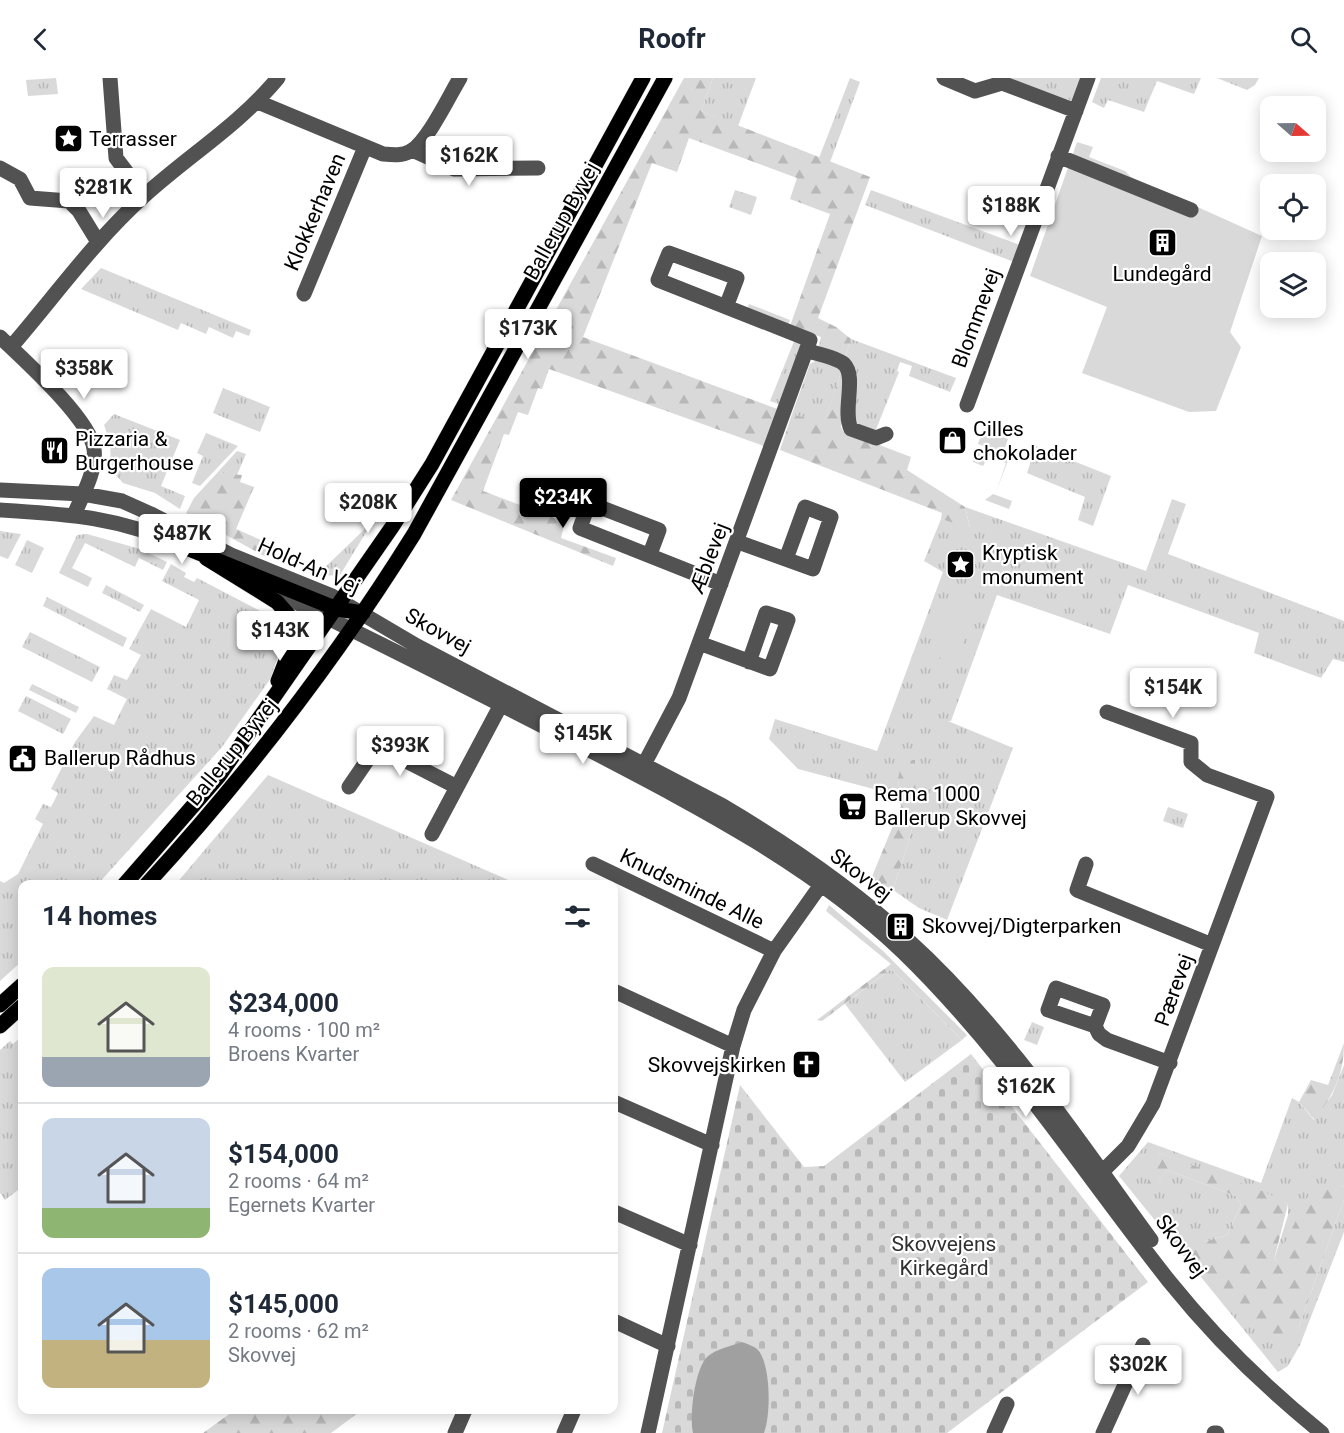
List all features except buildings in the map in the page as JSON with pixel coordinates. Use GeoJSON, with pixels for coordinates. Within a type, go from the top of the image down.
{"type":"FeatureCollection","features":[{"type":"Feature","properties":{"kind":"main road","name":"Ballerup Byvej"},"geometry":{"type":"LineString","coordinates":[[129,880],[189,813],[257,724],[337,610],[432,464],[643,78]]}},
{"type":"Feature","properties":{"kind":"main road","name":"Ballerup Byvej"},"geometry":{"type":"LineString","coordinates":[[150,880],[247,769],[353,628],[414,534],[665,78]]}},
{"type":"Feature","properties":{"kind":"main road"},"geometry":{"type":"LineString","coordinates":[[172,542],[337,610]]}},
{"type":"Feature","properties":{"kind":"main road"},"geometry":{"type":"LineString","coordinates":[[206,558],[277,602],[291,618],[294,628],[291,648],[257,724]]}},
{"type":"Feature","properties":{"kind":"main road"},"geometry":{"type":"LineString","coordinates":[[0,1005],[18,989]]}},
{"type":"Feature","properties":{"kind":"main road"},"geometry":{"type":"LineString","coordinates":[[0,1026],[18,1010]]}},
{"type":"Feature","properties":{"kind":"street"},"geometry":{"type":"LineString","coordinates":[[110,78],[116,158],[144,195]]}},
{"type":"Feature","properties":{"kind":"street"},"geometry":{"type":"LineString","coordinates":[[74,515],[94,464],[94,449],[87,428],[5,342],[144,195],[208,146],[258,102],[278,78]]}},
{"type":"Feature","properties":{"kind":"street"},"geometry":{"type":"LineString","coordinates":[[460,78],[422,141],[412,150],[454,169],[538,168]]}},
{"type":"Feature","properties":{"kind":"street"},"geometry":{"type":"LineString","coordinates":[[944,78],[975,91],[1002,83],[1076,111]]}},
{"type":"Feature","properties":{"kind":"street","name":"Blommevej"},"geometry":{"type":"LineString","coordinates":[[967,405],[1088,78]]}},
{"type":"Feature","properties":{"kind":"street","name":"Klokkerhaven"},"geometry":{"type":"LineString","coordinates":[[258,102],[383,154],[399,155],[412,150]]}},
{"type":"Feature","properties":{"kind":"street","name":"Klokkerhaven"},"geometry":{"type":"LineString","coordinates":[[304,294],[365,147]]}},
{"type":"Feature","properties":{"kind":"street"},"geometry":{"type":"LineString","coordinates":[[1058,156],[1191,210]]}},
{"type":"Feature","properties":{"kind":"street"},"geometry":{"type":"LineString","coordinates":[[0,168],[20,179],[30,198],[69,201],[98,242]]}},
{"type":"Feature","properties":{"kind":"street"},"geometry":{"type":"LineString","coordinates":[[726,307],[737,278],[669,253],[658,280],[726,307],[810,340],[808,351],[843,364],[850,375],[846,418],[851,429],[876,438],[886,434]]}},
{"type":"Feature","properties":{"kind":"street","name":"Æblevej"},"geometry":{"type":"LineString","coordinates":[[641,770],[679,698],[808,351]]}},
{"type":"Feature","properties":{"kind":"street","name":"Hold-An Vej"},"geometry":{"type":"LineString","coordinates":[[0,490],[83,494],[122,501],[337,610],[353,628]]}},
{"type":"Feature","properties":{"kind":"street"},"geometry":{"type":"LineString","coordinates":[[650,554],[659,530],[589,503],[580,528],[721,584]]}},
{"type":"Feature","properties":{"kind":"street","name":"Hold-An Vej"},"geometry":{"type":"LineString","coordinates":[[0,510],[74,515],[120,522],[337,610],[363,613]]}},
{"type":"Feature","properties":{"kind":"street"},"geometry":{"type":"LineString","coordinates":[[738,542],[786,559]]}},
{"type":"Feature","properties":{"kind":"street","name":"Skovvej"},"geometry":{"type":"LineString","coordinates":[[363,613],[504,698]]}},
{"type":"Feature","properties":{"kind":"street","name":"Skovvej"},"geometry":{"type":"LineString","coordinates":[[353,628],[504,698],[641,770],[767,832],[825,880],[881,916],[938,970],[1019,1064],[1097,1177],[1228,1347],[1275,1394],[1322,1433]]}},
{"type":"Feature","properties":{"kind":"street"},"geometry":{"type":"LineString","coordinates":[[699,643],[749,662]]}},
{"type":"Feature","properties":{"kind":"street"},"geometry":{"type":"LineString","coordinates":[[432,834],[504,698]]}},
{"type":"Feature","properties":{"kind":"street","name":"Pærevej"},"geometry":{"type":"LineString","coordinates":[[1097,1177],[1128,1146],[1146,1121],[1170,1064],[1267,797],[1207,775],[1191,762],[1191,743],[1107,712]]}},
{"type":"Feature","properties":{"kind":"street"},"geometry":{"type":"LineString","coordinates":[[349,787],[377,746],[457,787]]}},
{"type":"Feature","properties":{"kind":"street","name":"Knudsminde Alle"},"geometry":{"type":"LineString","coordinates":[[593,864],[774,951]]}},
{"type":"Feature","properties":{"kind":"street"},"geometry":{"type":"LineString","coordinates":[[1086,864],[1077,890],[1212,945]]}},
{"type":"Feature","properties":{"kind":"street"},"geometry":{"type":"LineString","coordinates":[[648,1433],[733,1046],[744,1010],[774,951],[825,880]]}},
{"type":"Feature","properties":{"kind":"street"},"geometry":{"type":"LineString","coordinates":[[618,993],[733,1046]]}},
{"type":"Feature","properties":{"kind":"street"},"geometry":{"type":"LineString","coordinates":[[1095,1026],[1099,1034],[1107,1040],[1170,1064]]}},
{"type":"Feature","properties":{"kind":"street"},"geometry":{"type":"LineString","coordinates":[[618,1104],[712,1145]]}},
{"type":"Feature","properties":{"kind":"street"},"geometry":{"type":"LineString","coordinates":[[618,1214],[690,1245]]}},
{"type":"Feature","properties":{"kind":"street"},"geometry":{"type":"LineString","coordinates":[[618,1323],[668,1346]]}},
{"type":"Feature","properties":{"kind":"street"},"geometry":{"type":"LineString","coordinates":[[1103,1433],[1143,1345]]}},
{"type":"Feature","properties":{"kind":"street"},"geometry":{"type":"LineString","coordinates":[[994,1433],[1007,1404]]}},
{"type":"Feature","properties":{"kind":"street"},"geometry":{"type":"LineString","coordinates":[[454,1433],[463,1414]]}},
{"type":"Feature","properties":{"kind":"street"},"geometry":{"type":"LineString","coordinates":[[564,1433],[572,1414]]}},
{"type":"Feature","properties":{"kind":"green space"},"geometry":{"type":"Polygon","coordinates":[[[56,78],[58,94],[28,96],[26,80],[56,78]]]}},
{"type":"Feature","properties":{"kind":"green space"},"geometry":{"type":"Polygon","coordinates":[[[684,78],[713,78],[701,111],[870,177],[818,318],[836,327],[851,339],[845,358],[818,349],[821,337],[790,326],[830,214],[790,199],[797,178],[689,138],[677,172],[652,163],[583,337],[780,410],[767,447],[549,369],[542,389],[538,388],[528,415],[518,412],[509,435],[504,434],[483,491],[565,522],[561,538],[616,558],[613,566],[451,500],[684,78]]]}},
{"type":"Feature","properties":{"kind":"green space"},"geometry":{"type":"Polygon","coordinates":[[[713,78],[756,78],[738,126],[701,111],[713,78]]]}},
{"type":"Feature","properties":{"kind":"green space"},"geometry":{"type":"Polygon","coordinates":[[[850,78],[860,82],[830,162],[819,158],[850,78]]]}},
{"type":"Feature","properties":{"kind":"green space"},"geometry":{"type":"Polygon","coordinates":[[[1004,78],[1083,78],[1072,101],[1004,78]]]}},
{"type":"Feature","properties":{"kind":"green space"},"geometry":{"type":"Polygon","coordinates":[[[1101,78],[1201,78],[1194,94],[1157,81],[1144,112],[1108,100],[1104,108],[1092,102],[1101,78]]]}},
{"type":"Feature","properties":{"kind":"green space"},"geometry":{"type":"Polygon","coordinates":[[[1217,78],[1259,78],[1255,85],[1247,90],[1217,78]]]}},
{"type":"Feature","properties":{"kind":"green space"},"geometry":{"type":"Polygon","coordinates":[[[1077,142],[1093,147],[1089,157],[1125,171],[1131,177],[1260,235],[1261,240],[1230,332],[1241,347],[1216,411],[1189,412],[1082,373],[1107,307],[1030,276],[1077,142]]]}},
{"type":"Feature","properties":{"kind":"green space"},"geometry":{"type":"Polygon","coordinates":[[[735,190],[757,197],[751,215],[729,207],[735,190]]]}},
{"type":"Feature","properties":{"kind":"green space"},"geometry":{"type":"Polygon","coordinates":[[[871,190],[1020,245],[1014,262],[865,205],[871,190]]]}},
{"type":"Feature","properties":{"kind":"green space"},"geometry":{"type":"Polygon","coordinates":[[[101,268],[251,330],[249,336],[236,331],[233,338],[209,327],[206,334],[181,323],[178,330],[81,289],[101,268]]]}},
{"type":"Feature","properties":{"kind":"green space"},"geometry":{"type":"Polygon","coordinates":[[[749,304],[790,320],[788,325],[747,310],[749,304]]]}},
{"type":"Feature","properties":{"kind":"green space"},"geometry":{"type":"Polygon","coordinates":[[[795,339],[802,342],[784,406],[770,401],[795,339]]]}},
{"type":"Feature","properties":{"kind":"green space"},"geometry":{"type":"Polygon","coordinates":[[[851,339],[956,378],[950,392],[909,376],[912,366],[900,362],[897,371],[899,372],[875,432],[853,424],[845,358],[851,339]]]}},
{"type":"Feature","properties":{"kind":"green space"},"geometry":{"type":"Polygon","coordinates":[[[817,360],[842,369],[824,424],[792,414],[810,364],[817,360]]]}},
{"type":"Feature","properties":{"kind":"green space"},"geometry":{"type":"Polygon","coordinates":[[[842,369],[844,375],[841,427],[843,431],[911,457],[907,470],[965,507],[970,528],[941,519],[942,513],[780,450],[792,414],[824,423],[842,369]]]}},
{"type":"Feature","properties":{"kind":"green space"},"geometry":{"type":"Polygon","coordinates":[[[223,388],[270,407],[260,432],[213,413],[223,388]]]}},
{"type":"Feature","properties":{"kind":"green space"},"geometry":{"type":"Polygon","coordinates":[[[114,414],[180,440],[161,486],[185,496],[180,509],[155,493],[123,483],[111,470],[110,442],[104,425],[114,414]]]}},
{"type":"Feature","properties":{"kind":"green space"},"geometry":{"type":"Polygon","coordinates":[[[983,429],[1008,439],[1003,453],[978,444],[983,429]]]}},
{"type":"Feature","properties":{"kind":"green space"},"geometry":{"type":"Polygon","coordinates":[[[206,433],[238,446],[200,486],[192,483],[203,456],[197,453],[206,433]]]}},
{"type":"Feature","properties":{"kind":"green space"},"geometry":{"type":"Polygon","coordinates":[[[1036,446],[1111,476],[1093,526],[1078,520],[1085,497],[1027,473],[1036,446]]]}},
{"type":"Feature","properties":{"kind":"green space"},"geometry":{"type":"Polygon","coordinates":[[[978,447],[1009,458],[996,492],[1006,463],[988,456],[983,466],[973,462],[978,447]]]}},
{"type":"Feature","properties":{"kind":"green space"},"geometry":{"type":"Polygon","coordinates":[[[237,451],[246,454],[237,475],[217,473],[237,451]]]}},
{"type":"Feature","properties":{"kind":"green space"},"geometry":{"type":"Polygon","coordinates":[[[217,473],[242,475],[240,482],[254,487],[236,529],[270,544],[266,557],[186,513],[194,498],[217,473]]]}},
{"type":"Feature","properties":{"kind":"green space"},"geometry":{"type":"Polygon","coordinates":[[[993,494],[1012,501],[1009,509],[985,500],[993,494]]]}},
{"type":"Feature","properties":{"kind":"green space"},"geometry":{"type":"Polygon","coordinates":[[[1172,499],[1186,504],[1168,554],[1344,621],[1344,662],[1333,659],[1321,678],[1254,653],[1259,633],[1128,585],[1110,634],[997,595],[951,721],[948,721],[1013,748],[947,920],[919,908],[893,890],[916,811],[898,779],[900,796],[798,769],[769,739],[775,719],[877,751],[943,572],[924,561],[941,519],[970,527],[965,507],[1146,571],[1172,499]]]}},
{"type":"Feature","properties":{"kind":"green space"},"geometry":{"type":"Polygon","coordinates":[[[373,521],[340,575],[316,576],[373,521]]]}},
{"type":"Feature","properties":{"kind":"green space"},"geometry":{"type":"Polygon","coordinates":[[[0,531],[21,534],[8,559],[0,556],[0,531]]]}},
{"type":"Feature","properties":{"kind":"green space"},"geometry":{"type":"Polygon","coordinates":[[[87,534],[140,549],[167,562],[163,570],[139,558],[135,567],[85,543],[72,568],[92,578],[88,587],[59,573],[77,535],[87,534]]]}},
{"type":"Feature","properties":{"kind":"green space"},"geometry":{"type":"Polygon","coordinates":[[[27,540],[44,548],[32,573],[15,565],[27,540]]]}},
{"type":"Feature","properties":{"kind":"green space"},"geometry":{"type":"Polygon","coordinates":[[[171,564],[186,573],[184,577],[194,582],[197,578],[272,617],[280,634],[280,649],[271,678],[222,747],[102,880],[18,880],[18,965],[0,981],[0,881],[4,883],[18,874],[43,824],[35,819],[43,804],[51,807],[58,793],[51,789],[75,742],[94,716],[114,725],[127,699],[107,689],[114,675],[127,680],[141,655],[129,649],[151,609],[186,627],[199,600],[162,581],[171,564]]]}},
{"type":"Feature","properties":{"kind":"green space"},"geometry":{"type":"Polygon","coordinates":[[[106,585],[144,605],[140,612],[102,593],[106,585]]]}},
{"type":"Feature","properties":{"kind":"green space"},"geometry":{"type":"Polygon","coordinates":[[[47,597],[127,638],[123,647],[43,606],[47,597]]]}},
{"type":"Feature","properties":{"kind":"green space"},"geometry":{"type":"Polygon","coordinates":[[[948,597],[976,607],[955,663],[927,653],[948,597]]]}},
{"type":"Feature","properties":{"kind":"green space"},"geometry":{"type":"Polygon","coordinates":[[[30,632],[100,667],[92,682],[22,647],[30,632]]]}},
{"type":"Feature","properties":{"kind":"green space"},"geometry":{"type":"Polygon","coordinates":[[[32,684],[79,707],[76,713],[29,690],[32,684]]]}},
{"type":"Feature","properties":{"kind":"green space"},"geometry":{"type":"Polygon","coordinates":[[[26,696],[71,719],[63,734],[18,711],[26,696]]]}},
{"type":"Feature","properties":{"kind":"green space"},"geometry":{"type":"Polygon","coordinates":[[[902,760],[915,760],[916,811],[893,890],[871,879],[901,806],[898,779],[902,760]]]}},
{"type":"Feature","properties":{"kind":"green space"},"geometry":{"type":"Polygon","coordinates":[[[268,775],[509,880],[179,880],[268,775]]]}},
{"type":"Feature","properties":{"kind":"green space"},"geometry":{"type":"Polygon","coordinates":[[[1168,807],[1188,814],[1183,828],[1163,821],[1168,807]]]}},
{"type":"Feature","properties":{"kind":"green space"},"geometry":{"type":"Polygon","coordinates":[[[829,905],[883,951],[967,1035],[962,1040],[891,969],[822,1021],[817,1020],[891,964],[826,911],[829,905]]]}},
{"type":"Feature","properties":{"kind":"green space"},"geometry":{"type":"Polygon","coordinates":[[[891,969],[962,1040],[905,1082],[845,1004],[891,969]]]}},
{"type":"Feature","properties":{"kind":"green space"},"geometry":{"type":"Polygon","coordinates":[[[1032,1022],[1044,1027],[1037,1045],[1024,1040],[1032,1022]]]}},
{"type":"Feature","properties":{"kind":"green space"},"geometry":{"type":"Polygon","coordinates":[[[18,1040],[18,1190],[5,1200],[0,1193],[0,1050],[10,1041],[13,1044],[18,1040]]]}},
{"type":"Feature","properties":{"kind":"green space"},"geometry":{"type":"Polygon","coordinates":[[[1344,1043],[1340,1075],[1315,1120],[1299,1102],[1311,1080],[1328,1085],[1344,1043]]]}},
{"type":"Feature","properties":{"kind":"green space","name":"Skovvejens Kirkegård"},"geometry":{"type":"Polygon","coordinates":[[[971,1054],[1148,1282],[947,1433],[662,1433],[740,1085],[804,1167],[824,1166],[971,1054]]]}},
{"type":"Feature","properties":{"kind":"green space"},"geometry":{"type":"Polygon","coordinates":[[[1344,1065],[1344,1189],[1343,1186],[1276,1261],[1274,1260],[1288,1215],[1288,1204],[1159,1153],[1151,1193],[1167,1170],[1236,1196],[1241,1205],[1227,1235],[1203,1242],[1299,1327],[1344,1199],[1344,1232],[1300,1345],[1288,1366],[1278,1372],[1119,1176],[1148,1142],[1261,1183],[1292,1098],[1299,1102],[1314,1120],[1332,1095],[1344,1065]]]}},
{"type":"Feature","properties":{"kind":"green space"},"geometry":{"type":"Polygon","coordinates":[[[1159,1153],[1265,1192],[1288,1204],[1274,1260],[1276,1261],[1308,1196],[1319,1184],[1344,1187],[1344,1199],[1299,1327],[1283,1351],[1244,1318],[1189,1252],[1203,1242],[1227,1235],[1241,1205],[1236,1196],[1167,1170],[1151,1194],[1144,1191],[1159,1153]]]}},
{"type":"Feature","properties":{"kind":"green space"},"geometry":{"type":"Polygon","coordinates":[[[229,1414],[357,1414],[331,1433],[203,1433],[229,1414]]]}},
{"type":"Feature","properties":{"kind":"shaded area"},"geometry":{"type":"Polygon","coordinates":[[[742,1342],[758,1350],[765,1367],[769,1403],[764,1433],[693,1433],[694,1393],[703,1363],[715,1352],[742,1342]]]}},
{"type":"Feature","properties":{"kind":"place","name":"Terrasser"},"geometry":{"type":"Point","coordinates":[68,139]}},
{"type":"Feature","properties":{"kind":"place","name":"Lundegård"},"geometry":{"type":"Point","coordinates":[1162,243]}},
{"type":"Feature","properties":{"kind":"place","name":"Cilles chokolader"},"geometry":{"type":"Point","coordinates":[952,441]}},
{"type":"Feature","properties":{"kind":"place","name":"Pizzaria & Burgerhouse"},"geometry":{"type":"Point","coordinates":[54,451]}},
{"type":"Feature","properties":{"kind":"place","name":"Kryptisk monument"},"geometry":{"type":"Point","coordinates":[961,565]}},
{"type":"Feature","properties":{"kind":"place","name":"Ballerup Rådhus"},"geometry":{"type":"Point","coordinates":[23,758]}},
{"type":"Feature","properties":{"kind":"place","name":"Rema 1000 Ballerup Skovvej"},"geometry":{"type":"Point","coordinates":[853,806]}},
{"type":"Feature","properties":{"kind":"place","name":"Skovvej/Digterparken"},"geometry":{"type":"Point","coordinates":[901,926]}},
{"type":"Feature","properties":{"kind":"place","name":"Skovvejskirken"},"geometry":{"type":"Point","coordinates":[807,1065]}}]}
